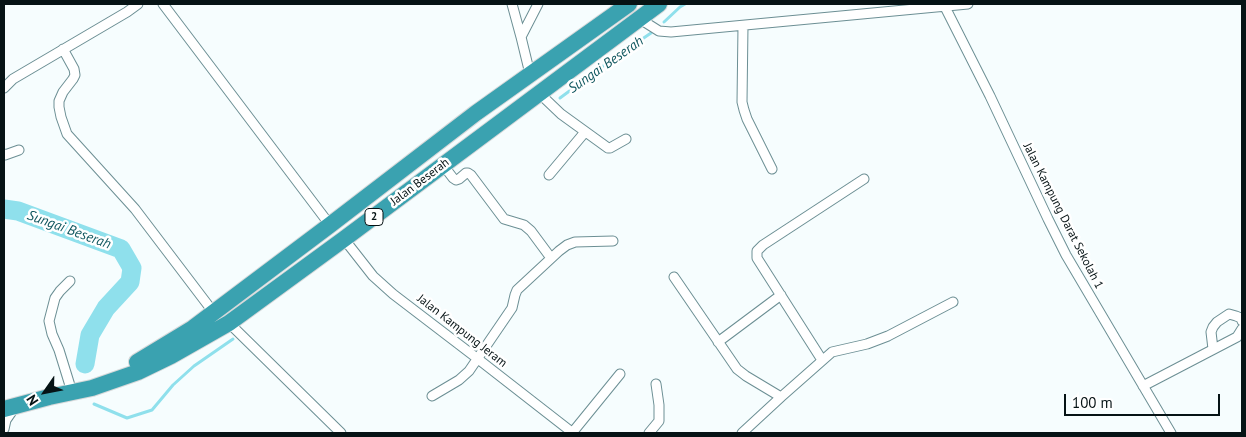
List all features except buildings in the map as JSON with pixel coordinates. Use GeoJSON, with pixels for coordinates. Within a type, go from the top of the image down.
{"type":"FeatureCollection","features":[{"type":"Feature","properties":{"kind":"highway"},"geometry":{"type":"LineString","coordinates":[[608,18],[621,4]]}},
{"type":"Feature","properties":{"kind":"highway","name":"Jalan Beserah"},"geometry":{"type":"LineString","coordinates":[[92,388],[193,328],[214,313],[476,113],[629,4]]}},
{"type":"Feature","properties":{"kind":"highway","name":"Jalan Beserah"},"geometry":{"type":"LineString","coordinates":[[10,407],[92,388],[138,372],[172,356],[229,323],[660,4]]}},
{"type":"Feature","properties":{"kind":"street"},"geometry":{"type":"LineString","coordinates":[[4,88],[13,78],[138,4]]}},
{"type":"Feature","properties":{"kind":"street"},"geometry":{"type":"LineString","coordinates":[[163,4],[330,225]]}},
{"type":"Feature","properties":{"kind":"street"},"geometry":{"type":"LineString","coordinates":[[512,4],[530,74]]}},
{"type":"Feature","properties":{"kind":"street"},"geometry":{"type":"LineString","coordinates":[[521,37],[538,4]]}},
{"type":"Feature","properties":{"kind":"street"},"geometry":{"type":"LineString","coordinates":[[640,19],[659,31],[671,32],[968,4]]}},
{"type":"Feature","properties":{"kind":"street","name":"Jalan Kampung Darat Sekolah 1"},"geometry":{"type":"LineString","coordinates":[[944,5],[1066,255],[1170,433]]}},
{"type":"Feature","properties":{"kind":"street"},"geometry":{"type":"LineString","coordinates":[[743,26],[742,102],[747,119],[772,169]]}},
{"type":"Feature","properties":{"kind":"street"},"geometry":{"type":"LineString","coordinates":[[63,50],[74,69],[75,75],[59,101],[60,116],[67,134],[135,209],[214,313]]}},
{"type":"Feature","properties":{"kind":"street"},"geometry":{"type":"LineString","coordinates":[[539,93],[585,132],[610,148],[626,138]]}},
{"type":"Feature","properties":{"kind":"street"},"geometry":{"type":"LineString","coordinates":[[549,175],[585,132]]}},
{"type":"Feature","properties":{"kind":"street"},"geometry":{"type":"LineString","coordinates":[[4,154],[19,150]]}},
{"type":"Feature","properties":{"kind":"street"},"geometry":{"type":"LineString","coordinates":[[443,164],[456,180],[466,173],[471,175],[504,219],[524,225],[532,231],[551,258]]}},
{"type":"Feature","properties":{"kind":"street"},"geometry":{"type":"LineString","coordinates":[[822,360],[757,258],[757,251],[763,245],[864,179]]}},
{"type":"Feature","properties":{"kind":"street","name":"Jalan Kampung Jeram"},"geometry":{"type":"LineString","coordinates":[[344,239],[373,276],[393,294],[572,433]]}},
{"type":"Feature","properties":{"kind":"street"},"geometry":{"type":"LineString","coordinates":[[432,396],[459,380],[469,371],[512,308],[517,290],[551,258],[567,245],[575,242],[613,241]]}},
{"type":"Feature","properties":{"kind":"street"},"geometry":{"type":"LineString","coordinates":[[674,277],[737,369],[781,397]]}},
{"type":"Feature","properties":{"kind":"street"},"geometry":{"type":"LineString","coordinates":[[70,282],[55,298],[49,321],[72,392]]}},
{"type":"Feature","properties":{"kind":"street"},"geometry":{"type":"LineString","coordinates":[[718,342],[781,295]]}},
{"type":"Feature","properties":{"kind":"street"},"geometry":{"type":"LineString","coordinates":[[742,433],[832,352],[867,344],[888,336],[953,302]]}},
{"type":"Feature","properties":{"kind":"street"},"geometry":{"type":"LineString","coordinates":[[1213,349],[1211,332],[1217,322],[1229,314],[1241,318],[1242,321]]}},
{"type":"Feature","properties":{"kind":"street"},"geometry":{"type":"LineString","coordinates":[[229,323],[341,433]]}},
{"type":"Feature","properties":{"kind":"street"},"geometry":{"type":"LineString","coordinates":[[1143,386],[1237,337],[1242,329]]}},
{"type":"Feature","properties":{"kind":"street"},"geometry":{"type":"LineString","coordinates":[[572,433],[620,374]]}},
{"type":"Feature","properties":{"kind":"street"},"geometry":{"type":"LineString","coordinates":[[649,433],[659,421],[656,384]]}},
{"type":"Feature","properties":{"kind":"street"},"geometry":{"type":"LineString","coordinates":[[4,429],[10,407]]}},
{"type":"Feature","properties":{"kind":"waterway","name":"Sungai Beserah"},"geometry":{"type":"LineString","coordinates":[[664,22],[685,4]]}},
{"type":"Feature","properties":{"kind":"waterway","name":"Sungai Beserah"},"geometry":{"type":"LineString","coordinates":[[560,98],[651,33]]}},
{"type":"Feature","properties":{"kind":"waterway","name":"Sungai Beserah"},"geometry":{"type":"LineString","coordinates":[[4,209],[18,211],[121,249],[132,268],[130,282],[106,308],[90,335],[85,364]]}},
{"type":"Feature","properties":{"kind":"waterway","name":"Sungai Beserah"},"geometry":{"type":"LineString","coordinates":[[94,404],[127,418],[152,410],[173,385],[194,366],[233,339]]}}]}
